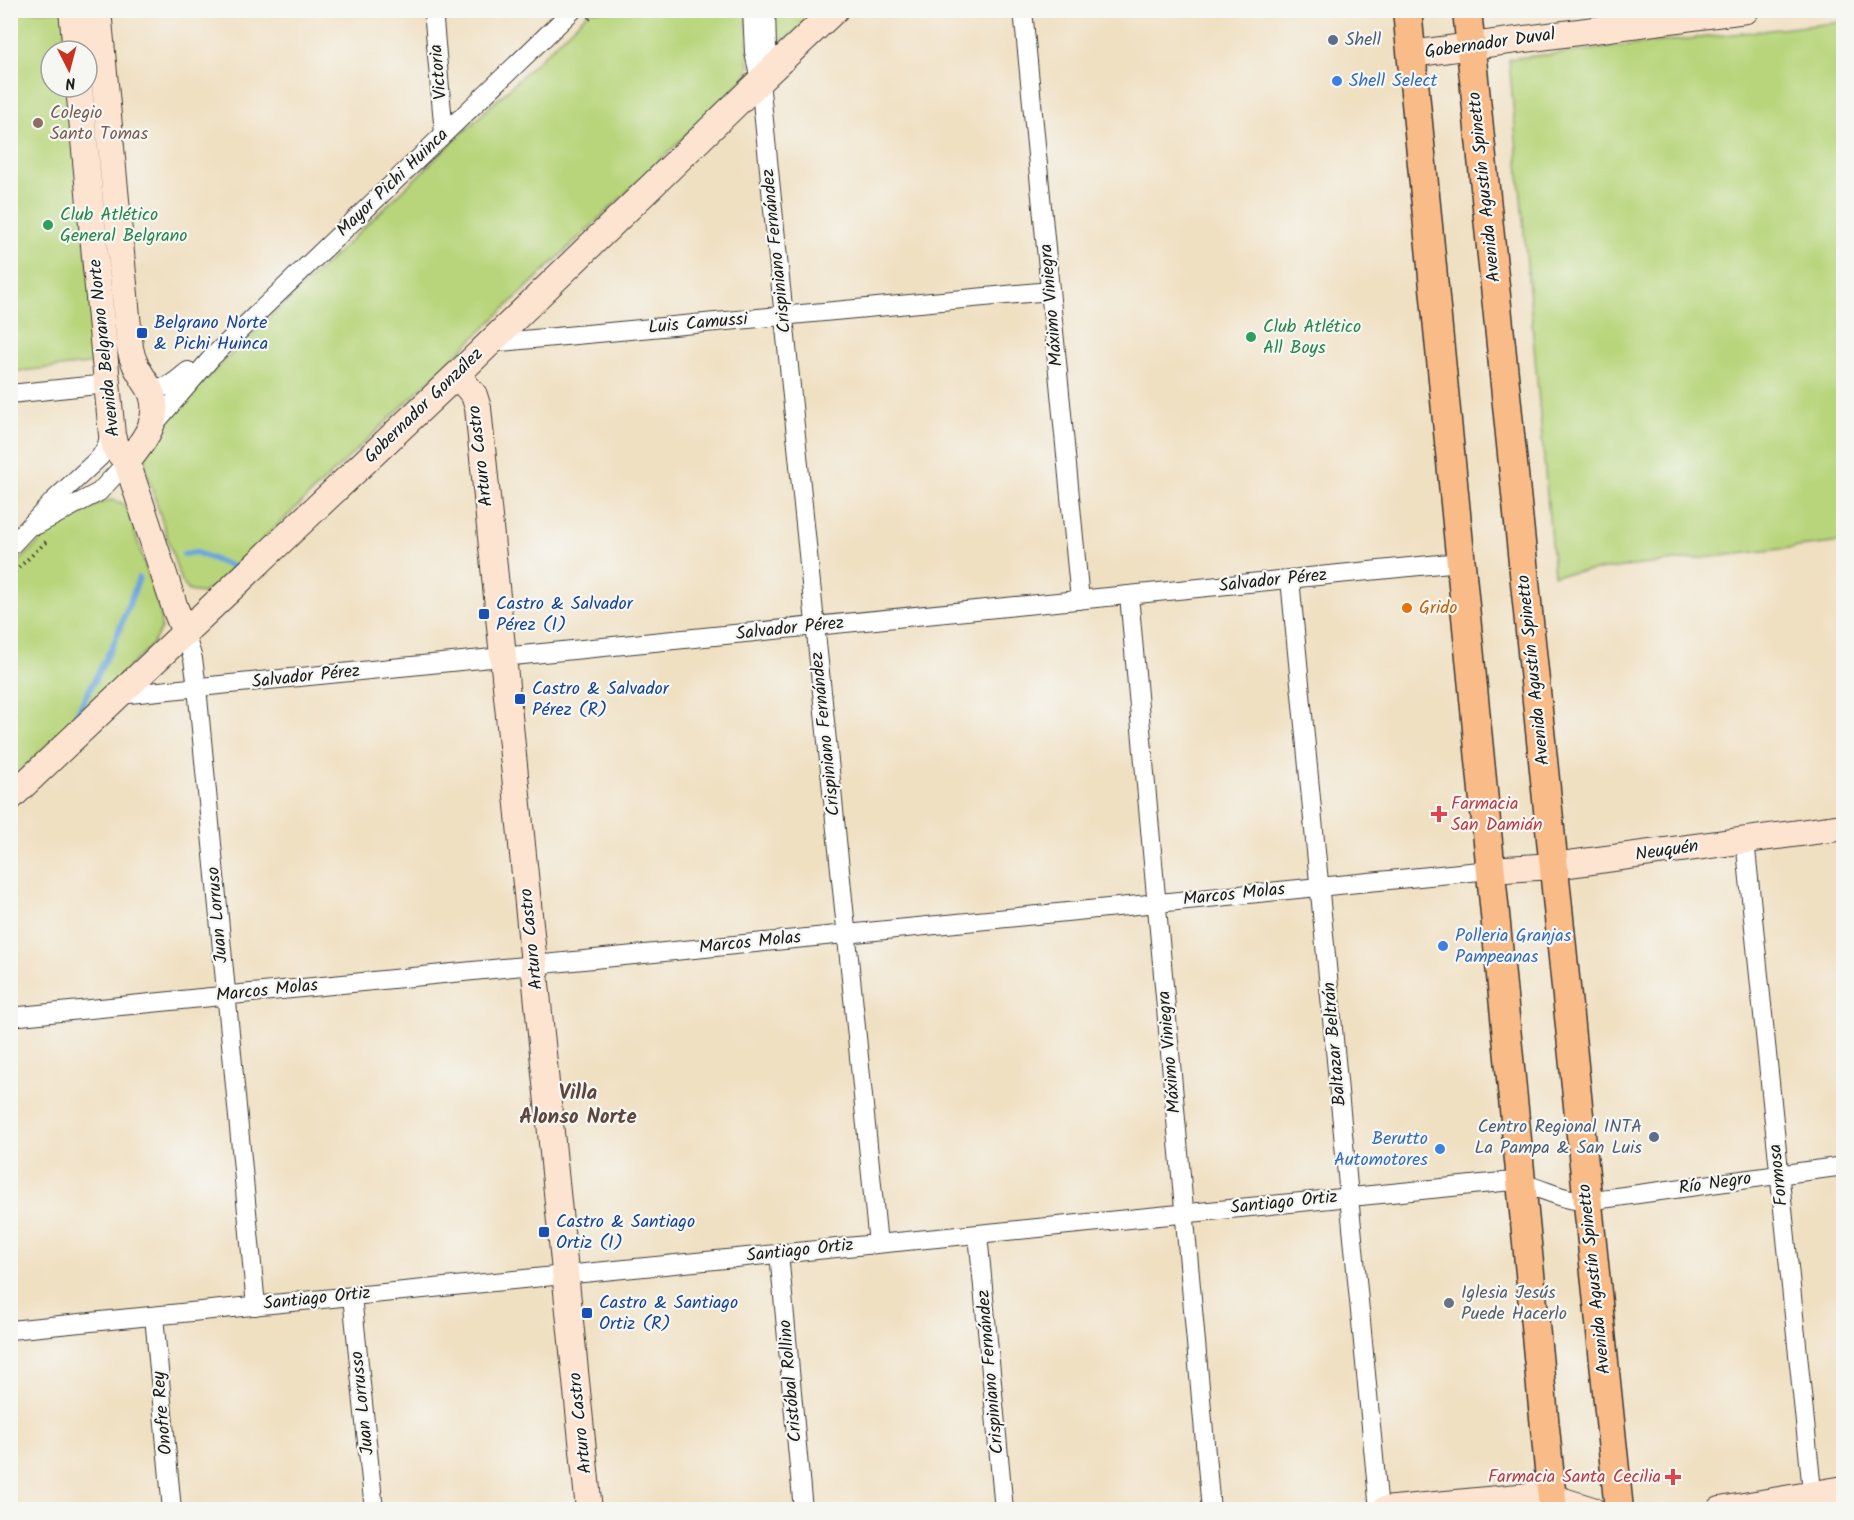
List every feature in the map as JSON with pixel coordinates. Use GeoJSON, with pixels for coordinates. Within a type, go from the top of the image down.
{"type":"FeatureCollection","features":[{"type":"Feature","properties":{"kind":"main road"},"geometry":{"type":"LineString","coordinates":[[72,10],[75,39]]}},
{"type":"Feature","properties":{"kind":"main road","name":"Avenida Belgrano Norte"},"geometry":{"type":"LineString","coordinates":[[98,10],[130,348],[132,361],[151,392],[155,408],[149,431]]}},
{"type":"Feature","properties":{"kind":"main road","name":"Gobernador González"},"geometry":{"type":"LineString","coordinates":[[10,798],[457,375],[835,10]]}},
{"type":"Feature","properties":{"kind":"main road"},"geometry":{"type":"LineString","coordinates":[[1407,10],[1552,1503]]}},
{"type":"Feature","properties":{"kind":"main road","name":"Avenida Agustín Spinetto"},"geometry":{"type":"LineString","coordinates":[[1467,10],[1619,1509]]}},
{"type":"Feature","properties":{"kind":"main road","name":"Gobernador Duval"},"geometry":{"type":"LineString","coordinates":[[1411,54],[1663,16],[1746,10]]}},
{"type":"Feature","properties":{"kind":"main road","name":"Avenida Belgrano Norte"},"geometry":{"type":"LineString","coordinates":[[80,99],[111,430],[116,449],[127,462],[185,633]]}},
{"type":"Feature","properties":{"kind":"main road"},"geometry":{"type":"LineString","coordinates":[[107,384],[110,376],[126,368],[142,377]]}},
{"type":"Feature","properties":{"kind":"main road","name":"Arturo Castro"},"geometry":{"type":"LineString","coordinates":[[457,375],[474,395],[478,408],[589,1509]]}},
{"type":"Feature","properties":{"kind":"main road","name":"Mayor Pichi Huinca"},"geometry":{"type":"LineString","coordinates":[[127,462],[149,431]]}},
{"type":"Feature","properties":{"kind":"main road","name":"Neuquén"},"geometry":{"type":"LineString","coordinates":[[1490,870],[1554,866],[1844,827]]}},
{"type":"Feature","properties":{"kind":"main road"},"geometry":{"type":"LineString","coordinates":[[1720,1509],[1813,1502],[1844,1489]]}},
{"type":"Feature","properties":{"kind":"main road"},"geometry":{"type":"LineString","coordinates":[[1384,1509],[1525,1496],[1592,1509]]}},
{"type":"Feature","properties":{"kind":"street","name":"Victoria"},"geometry":{"type":"LineString","coordinates":[[433,10],[444,134]]}},
{"type":"Feature","properties":{"kind":"street","name":"Mayor Pichi Huinca"},"geometry":{"type":"LineString","coordinates":[[149,431],[213,356],[573,10]]}},
{"type":"Feature","properties":{"kind":"street","name":"Crispiniano Fernández"},"geometry":{"type":"LineString","coordinates":[[752,10],[878,1244]]}},
{"type":"Feature","properties":{"kind":"street","name":"Crispiniano Fernández"},"geometry":{"type":"LineString","coordinates":[[760,81],[767,49],[766,10]]}},
{"type":"Feature","properties":{"kind":"street","name":"Máximo Viniegra"},"geometry":{"type":"LineString","coordinates":[[1023,10],[1080,600]]}},
{"type":"Feature","properties":{"kind":"street","name":"Luis Camussi"},"geometry":{"type":"LineString","coordinates":[[490,343],[1050,291]]}},
{"type":"Feature","properties":{"kind":"street","name":"Mayor Pichi Huinca"},"geometry":{"type":"LineString","coordinates":[[142,377],[154,387],[167,387],[213,356]]}},
{"type":"Feature","properties":{"kind":"street"},"geometry":{"type":"LineString","coordinates":[[10,394],[107,384]]}},
{"type":"Feature","properties":{"kind":"street","name":"Mayor Pichi Huinca"},"geometry":{"type":"LineString","coordinates":[[10,547],[55,499],[103,454],[111,430]]}},
{"type":"Feature","properties":{"kind":"street","name":"Mayor Pichi Huinca"},"geometry":{"type":"LineString","coordinates":[[28,530],[99,492],[127,462]]}},
{"type":"Feature","properties":{"kind":"street","name":"Salvador Pérez"},"geometry":{"type":"LineString","coordinates":[[119,695],[1460,562]]}},
{"type":"Feature","properties":{"kind":"street","name":"Baltazar Beltrán"},"geometry":{"type":"LineString","coordinates":[[1290,579],[1379,1509]]}},
{"type":"Feature","properties":{"kind":"street","name":"Máximo Viniegra"},"geometry":{"type":"LineString","coordinates":[[1129,595],[1211,1509]]}},
{"type":"Feature","properties":{"kind":"street","name":"Juan Lorruso"},"geometry":{"type":"LineString","coordinates":[[185,633],[193,659],[197,687],[256,1305]]}},
{"type":"Feature","properties":{"kind":"street","name":"Formosa"},"geometry":{"type":"LineString","coordinates":[[1745,840],[1813,1502]]}},
{"type":"Feature","properties":{"kind":"street","name":"Marcos Molas"},"geometry":{"type":"LineString","coordinates":[[10,1017],[1490,870]]}},
{"type":"Feature","properties":{"kind":"street","name":"Río Negro"},"geometry":{"type":"LineString","coordinates":[[1587,1201],[1844,1166]]}},
{"type":"Feature","properties":{"kind":"street","name":"Santiago Ortiz"},"geometry":{"type":"LineString","coordinates":[[10,1330],[1502,1182],[1521,1183],[1557,1197],[1587,1201]]}},
{"type":"Feature","properties":{"kind":"street","name":"Crispiniano Fernández"},"geometry":{"type":"LineString","coordinates":[[978,1234],[1004,1509]]}},
{"type":"Feature","properties":{"kind":"street","name":"Cristóbal Rollino"},"geometry":{"type":"LineString","coordinates":[[779,1253],[803,1509]]}},
{"type":"Feature","properties":{"kind":"street","name":"Juan Lorrusso"},"geometry":{"type":"LineString","coordinates":[[352,1296],[374,1509]]}},
{"type":"Feature","properties":{"kind":"street","name":"Onofre Rey"},"geometry":{"type":"LineString","coordinates":[[154,1316],[172,1509]]}},
{"type":"Feature","properties":{"kind":"green space","name":"Club Atlético General Belgrano"},"geometry":{"type":"Polygon","coordinates":[[[11,11],[64,11],[67,39],[39,39],[39,99],[72,99],[98,363],[11,372],[11,11]]]}},
{"type":"Feature","properties":{"kind":"green space"},"geometry":{"type":"Polygon","coordinates":[[[590,11],[747,11],[748,73],[742,82],[212,588],[202,593],[189,591],[181,581],[146,470],[148,450],[159,430],[187,397],[590,11]]]}},
{"type":"Feature","properties":{"kind":"green space"},"geometry":{"type":"Polygon","coordinates":[[[771,11],[817,11],[786,39],[780,40],[775,37],[771,11]]]}},
{"type":"Feature","properties":{"kind":"green space"},"geometry":{"type":"Polygon","coordinates":[[[1843,22],[1843,542],[1554,575],[1509,59],[1843,22]]]}},
{"type":"Feature","properties":{"kind":"green space"},"geometry":{"type":"Polygon","coordinates":[[[111,500],[122,503],[128,511],[161,615],[161,629],[151,646],[11,780],[11,569],[54,528],[100,503],[111,500]]]}},
{"type":"Feature","properties":{"kind":"waterway"},"geometry":{"type":"LineString","coordinates":[[184,554],[195,552],[233,567]]}},
{"type":"Feature","properties":{"kind":"waterway"},"geometry":{"type":"LineString","coordinates":[[73,721],[114,643],[139,578]]}},
{"type":"Feature","properties":{"kind":"place","name":"Shell"},"geometry":{"type":"Point","coordinates":[1333,40]}},
{"type":"Feature","properties":{"kind":"place","name":"Shell Select"},"geometry":{"type":"Point","coordinates":[1337,81]}},
{"type":"Feature","properties":{"kind":"place","name":"Colegio Santo Tomas"},"geometry":{"type":"Point","coordinates":[38,123]}},
{"type":"Feature","properties":{"kind":"place","name":"Club Atlético General Belgrano"},"geometry":{"type":"Point","coordinates":[48,225]}},
{"type":"Feature","properties":{"kind":"place","name":"Belgrano Norte & Pichi Huinca"},"geometry":{"type":"Point","coordinates":[142,333]}},
{"type":"Feature","properties":{"kind":"place","name":"Club Atlético All Boys"},"geometry":{"type":"Point","coordinates":[1251,337]}},
{"type":"Feature","properties":{"kind":"place","name":"Grido"},"geometry":{"type":"Point","coordinates":[1407,608]}},
{"type":"Feature","properties":{"kind":"place","name":"Castro & Salvador Pérez (I)"},"geometry":{"type":"Point","coordinates":[484,614]}},
{"type":"Feature","properties":{"kind":"place","name":"Castro & Salvador Pérez (R)"},"geometry":{"type":"Point","coordinates":[520,699]}},
{"type":"Feature","properties":{"kind":"place","name":"Farmacia San Damián"},"geometry":{"type":"Point","coordinates":[1439,814]}},
{"type":"Feature","properties":{"kind":"place","name":"Polleria Granjas Pampeanas"},"geometry":{"type":"Point","coordinates":[1443,946]}},
{"type":"Feature","properties":{"kind":"place","name":"Centro Regional INTA La Pampa & San Luis"},"geometry":{"type":"Point","coordinates":[1654,1137]}},
{"type":"Feature","properties":{"kind":"place","name":"Berutto Automotores"},"geometry":{"type":"Point","coordinates":[1440,1149]}},
{"type":"Feature","properties":{"kind":"place","name":"Castro & Santiago Ortiz (I)"},"geometry":{"type":"Point","coordinates":[544,1232]}},
{"type":"Feature","properties":{"kind":"place","name":"Iglesia Jesús Puede Hacerlo"},"geometry":{"type":"Point","coordinates":[1449,1303]}},
{"type":"Feature","properties":{"kind":"place","name":"Castro & Santiago Ortiz (R)"},"geometry":{"type":"Point","coordinates":[587,1313]}},
{"type":"Feature","properties":{"kind":"place","name":"Farmacia Santa Cecilia"},"geometry":{"type":"Point","coordinates":[1673,1477]}},
{"type":"Feature","properties":{"kind":"district","name":"Villa Alonso Norte"},"geometry":{"type":"Point","coordinates":[578,1105]}}]}
